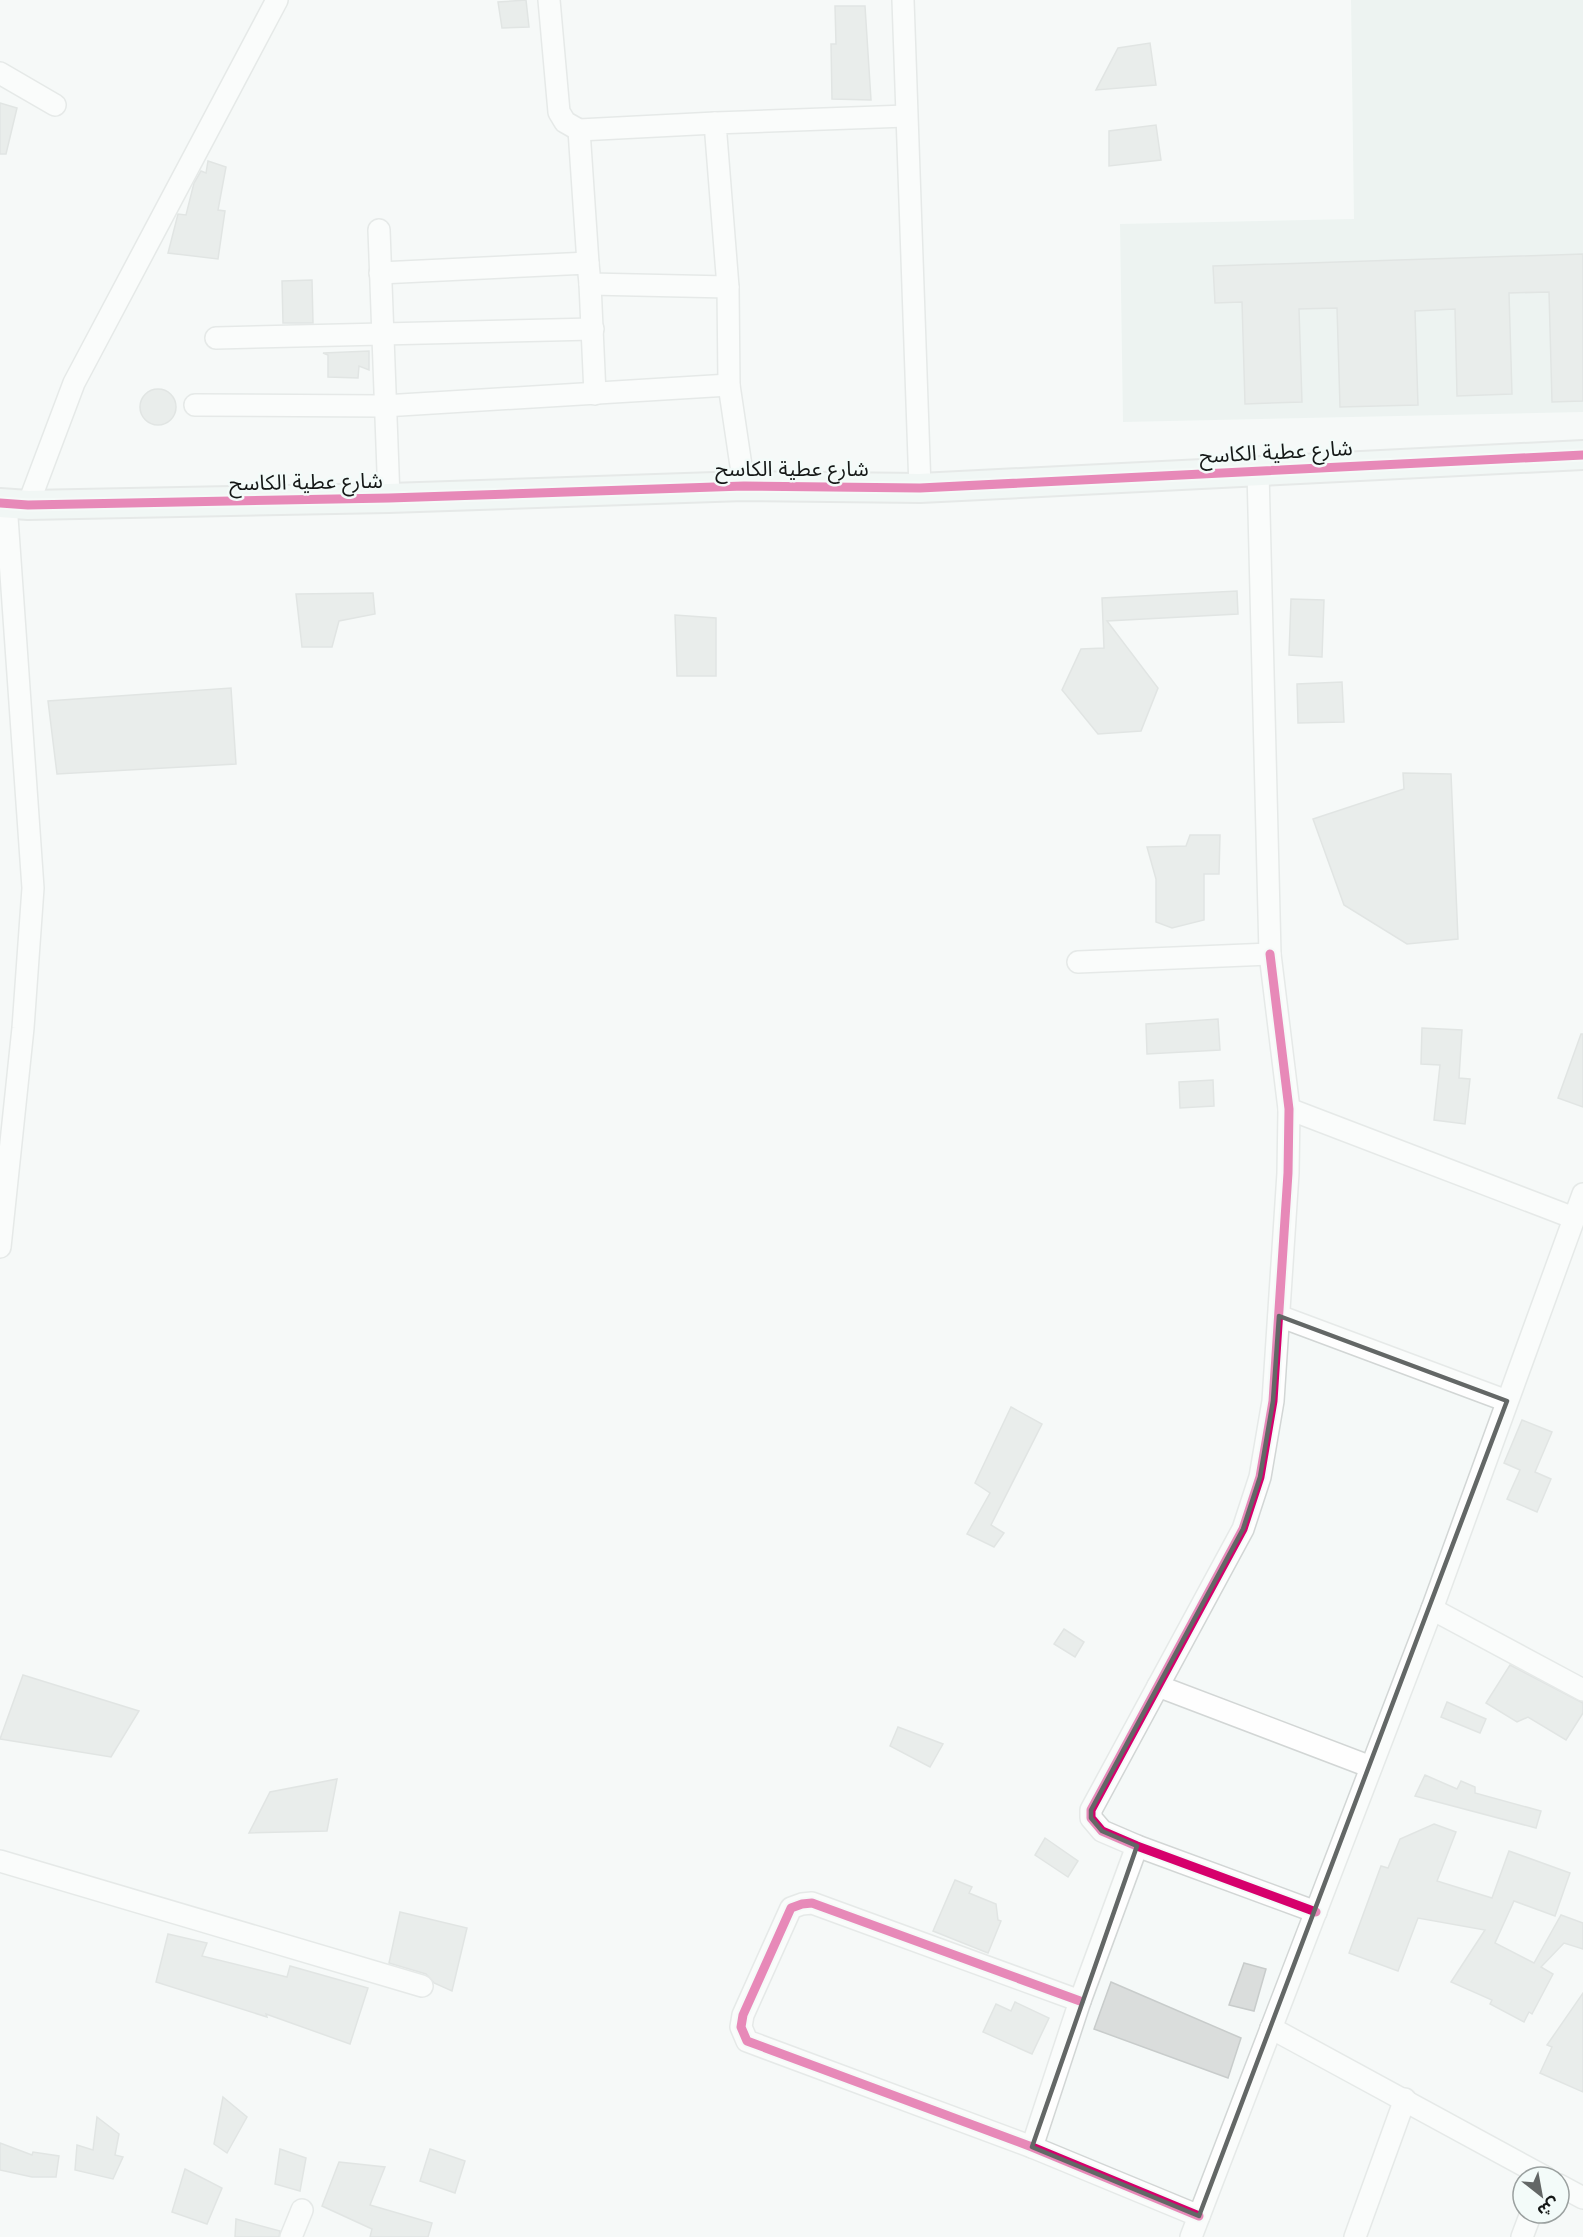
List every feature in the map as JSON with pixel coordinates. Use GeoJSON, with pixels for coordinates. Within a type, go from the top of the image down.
{"type":"FeatureCollection","features":[{"type":"Feature","properties":{"kind":"street"},"geometry":{"type":"LineString","coordinates":[[1,1235],[23,1028],[33,888],[11,504],[277,0]]}},
{"type":"Feature","properties":{"kind":"street"},"geometry":{"type":"LineString","coordinates":[[549,0],[559,112],[565,122],[579,129],[906,116]]}},
{"type":"Feature","properties":{"kind":"street"},"geometry":{"type":"LineString","coordinates":[[903,0],[920,488]]}},
{"type":"Feature","properties":{"kind":"street"},"geometry":{"type":"LineString","coordinates":[[0,73],[55,105]]}},
{"type":"Feature","properties":{"kind":"street"},"geometry":{"type":"LineString","coordinates":[[716,123],[728,287],[729,386],[744,486]]}},
{"type":"Feature","properties":{"kind":"street"},"geometry":{"type":"LineString","coordinates":[[579,129],[593,328],[594,393]]}},
{"type":"Feature","properties":{"kind":"street"},"geometry":{"type":"LineString","coordinates":[[379,230],[388,498]]}},
{"type":"Feature","properties":{"kind":"street"},"geometry":{"type":"LineString","coordinates":[[380,273],[589,274],[728,287]]}},
{"type":"Feature","properties":{"kind":"street"},"geometry":{"type":"LineString","coordinates":[[216,338],[593,328]]}},
{"type":"Feature","properties":{"kind":"street"},"geometry":{"type":"LineString","coordinates":[[195,405],[384,406],[729,386]]}},
{"type":"Feature","properties":{"kind":"street","name":"شارع عطية الكاسح"},"geometry":{"type":"LineString","coordinates":[[11,504],[388,498],[744,486],[920,488],[1583,455]]}},
{"type":"Feature","properties":{"kind":"street"},"geometry":{"type":"LineString","coordinates":[[1258,471],[1270,954],[1288,1109],[1288,1173],[1273,1401],[1260,1477],[1243,1528],[1091,1810],[1091,1818],[1102,1831],[1137,1846],[1316,1912]]}},
{"type":"Feature","properties":{"kind":"street"},"geometry":{"type":"LineString","coordinates":[[1078,962],[1270,954]]}},
{"type":"Feature","properties":{"kind":"street"},"geometry":{"type":"LineString","coordinates":[[1288,1109],[1574,1218]]}},
{"type":"Feature","properties":{"kind":"street"},"geometry":{"type":"LineString","coordinates":[[1191,2237],[1432,1609],[1583,1194]]}},
{"type":"Feature","properties":{"kind":"street"},"geometry":{"type":"LineString","coordinates":[[1279,1316],[1507,1401]]}},
{"type":"Feature","properties":{"kind":"street"},"geometry":{"type":"LineString","coordinates":[[1432,1609],[1583,1690]]}},
{"type":"Feature","properties":{"kind":"street"},"geometry":{"type":"LineString","coordinates":[[1158,1686],[1371,1767]]}},
{"type":"Feature","properties":{"kind":"street"},"geometry":{"type":"LineString","coordinates":[[1032,2147],[1080,2001],[1137,1846]]}},
{"type":"Feature","properties":{"kind":"street"},"geometry":{"type":"LineString","coordinates":[[0,1861],[422,1986]]}},
{"type":"Feature","properties":{"kind":"street"},"geometry":{"type":"LineString","coordinates":[[1080,2001],[812,1903],[791,1908],[743,2015],[741,2027],[747,2041],[1032,2147],[1199,2216]]}},
{"type":"Feature","properties":{"kind":"street"},"geometry":{"type":"LineString","coordinates":[[1271,2028],[1523,2165]]}},
{"type":"Feature","properties":{"kind":"street"},"geometry":{"type":"LineString","coordinates":[[1355,2237],[1405,2099]]}},
{"type":"Feature","properties":{"kind":"street"},"geometry":{"type":"LineString","coordinates":[[291,2237],[302,2210]]}},
{"type":"Feature","properties":{"kind":"highlighted area"},"geometry":{"type":"Polygon","coordinates":[[[1279,1316],[1507,1401],[1199,2216],[1032,2147],[1137,1846],[1102,1831],[1091,1818],[1091,1810],[1243,1529],[1260,1477],[1273,1401],[1279,1316]]]}},
{"type":"Feature","properties":{"kind":"shaded area"},"geometry":{"type":"Polygon","coordinates":[[[1351,0],[1583,0],[1583,412],[1123,422],[1120,224],[1354,219],[1351,0]]]}},
{"type":"Feature","properties":{"kind":"building"},"geometry":{"type":"Polygon","coordinates":[[[526,0],[529,27],[502,28],[498,2],[526,0]]]}},
{"type":"Feature","properties":{"kind":"building"},"geometry":{"type":"Polygon","coordinates":[[[835,6],[865,6],[871,100],[832,99],[831,44],[836,44],[835,6]]]}},
{"type":"Feature","properties":{"kind":"building"},"geometry":{"type":"Polygon","coordinates":[[[1150,43],[1156,85],[1096,90],[1118,48],[1150,43]]]}},
{"type":"Feature","properties":{"kind":"building"},"geometry":{"type":"Polygon","coordinates":[[[0,103],[17,108],[6,154],[0,154],[0,103]]]}},
{"type":"Feature","properties":{"kind":"building"},"geometry":{"type":"Polygon","coordinates":[[[1156,125],[1161,160],[1109,166],[1109,131],[1156,125]]]}},
{"type":"Feature","properties":{"kind":"building"},"geometry":{"type":"Polygon","coordinates":[[[208,161],[226,167],[218,210],[225,211],[218,259],[168,253],[178,214],[186,215],[194,183],[201,171],[206,173],[208,161]]]}},
{"type":"Feature","properties":{"kind":"building"},"geometry":{"type":"Polygon","coordinates":[[[1583,254],[1583,401],[1552,402],[1549,292],[1509,293],[1512,394],[1457,396],[1455,309],[1415,311],[1418,405],[1340,407],[1337,308],[1299,309],[1302,402],[1245,404],[1242,302],[1215,303],[1213,266],[1583,254]]]}},
{"type":"Feature","properties":{"kind":"building"},"geometry":{"type":"Polygon","coordinates":[[[312,280],[313,323],[283,323],[282,281],[312,280]]]}},
{"type":"Feature","properties":{"kind":"building"},"geometry":{"type":"Polygon","coordinates":[[[369,351],[369,370],[359,366],[358,378],[328,377],[328,355],[323,353],[369,351]]]}},
{"type":"Feature","properties":{"kind":"building"},"geometry":{"type":"Polygon","coordinates":[[[158,389],[171,394],[176,407],[171,420],[158,425],[145,420],[140,407],[145,394],[158,389]]]}},
{"type":"Feature","properties":{"kind":"building"},"geometry":{"type":"Polygon","coordinates":[[[1237,591],[1238,614],[1107,621],[1158,688],[1141,731],[1098,734],[1062,690],[1081,649],[1104,648],[1102,598],[1237,591]]]}},
{"type":"Feature","properties":{"kind":"building"},"geometry":{"type":"Polygon","coordinates":[[[373,593],[375,614],[339,621],[332,647],[302,647],[296,594],[373,593]]]}},
{"type":"Feature","properties":{"kind":"building"},"geometry":{"type":"Polygon","coordinates":[[[1291,599],[1324,600],[1322,657],[1289,655],[1291,599]]]}},
{"type":"Feature","properties":{"kind":"building"},"geometry":{"type":"Polygon","coordinates":[[[675,615],[716,618],[716,676],[677,676],[675,615]]]}},
{"type":"Feature","properties":{"kind":"building"},"geometry":{"type":"Polygon","coordinates":[[[1342,682],[1344,722],[1298,723],[1297,684],[1342,682]]]}},
{"type":"Feature","properties":{"kind":"building"},"geometry":{"type":"Polygon","coordinates":[[[231,688],[236,764],[57,774],[48,701],[231,688]]]}},
{"type":"Feature","properties":{"kind":"building"},"geometry":{"type":"Polygon","coordinates":[[[1403,773],[1451,774],[1458,939],[1407,944],[1344,905],[1313,819],[1404,789],[1403,773]]]}},
{"type":"Feature","properties":{"kind":"building"},"geometry":{"type":"Polygon","coordinates":[[[1190,835],[1220,835],[1219,874],[1204,874],[1204,920],[1172,928],[1156,922],[1156,879],[1147,847],[1186,846],[1190,835]]]}},
{"type":"Feature","properties":{"kind":"building"},"geometry":{"type":"Polygon","coordinates":[[[1218,1019],[1220,1050],[1147,1054],[1146,1024],[1218,1019]]]}},
{"type":"Feature","properties":{"kind":"building"},"geometry":{"type":"Polygon","coordinates":[[[1422,1028],[1462,1030],[1459,1078],[1470,1079],[1465,1124],[1434,1120],[1440,1065],[1421,1064],[1422,1028]]]}},
{"type":"Feature","properties":{"kind":"building"},"geometry":{"type":"Polygon","coordinates":[[[1581,1034],[1583,1034],[1583,1107],[1558,1098],[1581,1034]]]}},
{"type":"Feature","properties":{"kind":"building"},"geometry":{"type":"Polygon","coordinates":[[[1213,1080],[1214,1106],[1180,1108],[1179,1082],[1213,1080]]]}},
{"type":"Feature","properties":{"kind":"building"},"geometry":{"type":"Polygon","coordinates":[[[1011,1407],[1042,1424],[991,1525],[1004,1533],[994,1547],[967,1534],[990,1493],[975,1483],[1011,1407]]]}},
{"type":"Feature","properties":{"kind":"building"},"geometry":{"type":"Polygon","coordinates":[[[1522,1420],[1552,1432],[1535,1472],[1551,1479],[1537,1512],[1507,1499],[1520,1470],[1504,1463],[1522,1420]]]}},
{"type":"Feature","properties":{"kind":"building"},"geometry":{"type":"Polygon","coordinates":[[[1064,1629],[1084,1642],[1075,1657],[1054,1644],[1064,1629]]]}},
{"type":"Feature","properties":{"kind":"building"},"geometry":{"type":"Polygon","coordinates":[[[1510,1665],[1583,1703],[1583,1713],[1566,1740],[1528,1717],[1517,1722],[1486,1703],[1510,1665]]]}},
{"type":"Feature","properties":{"kind":"building"},"geometry":{"type":"Polygon","coordinates":[[[23,1675],[139,1711],[111,1757],[0,1739],[23,1675]]]}},
{"type":"Feature","properties":{"kind":"building"},"geometry":{"type":"Polygon","coordinates":[[[1447,1702],[1486,1719],[1480,1733],[1441,1717],[1447,1702]]]}},
{"type":"Feature","properties":{"kind":"building"},"geometry":{"type":"Polygon","coordinates":[[[898,1727],[943,1744],[930,1767],[890,1746],[898,1727]]]}},
{"type":"Feature","properties":{"kind":"building"},"geometry":{"type":"Polygon","coordinates":[[[1425,1775],[1457,1789],[1461,1781],[1475,1787],[1475,1793],[1541,1811],[1536,1828],[1415,1796],[1425,1775]]]}},
{"type":"Feature","properties":{"kind":"building"},"geometry":{"type":"Polygon","coordinates":[[[337,1779],[327,1831],[249,1833],[270,1792],[337,1779]]]}},
{"type":"Feature","properties":{"kind":"building"},"geometry":{"type":"Polygon","coordinates":[[[1434,1824],[1456,1832],[1437,1881],[1492,1898],[1509,1851],[1570,1873],[1555,1916],[1514,1901],[1495,1943],[1534,1963],[1561,1915],[1583,1923],[1583,1949],[1564,1943],[1541,1967],[1553,1974],[1532,2014],[1529,2012],[1524,2022],[1490,2004],[1492,2000],[1451,1982],[1485,1930],[1418,1918],[1398,1971],[1349,1953],[1381,1866],[1388,1868],[1400,1839],[1434,1824]]]}},
{"type":"Feature","properties":{"kind":"building"},"geometry":{"type":"Polygon","coordinates":[[[1045,1838],[1078,1861],[1068,1877],[1035,1855],[1045,1838]]]}},
{"type":"Feature","properties":{"kind":"building"},"geometry":{"type":"Polygon","coordinates":[[[955,1880],[972,1887],[969,1893],[996,1904],[998,1920],[1001,1921],[988,1953],[933,1931],[955,1880]]]}},
{"type":"Feature","properties":{"kind":"building"},"geometry":{"type":"Polygon","coordinates":[[[400,1912],[467,1928],[452,1991],[434,1983],[426,1974],[389,1963],[400,1912]]]}},
{"type":"Feature","properties":{"kind":"building"},"geometry":{"type":"Polygon","coordinates":[[[168,1934],[207,1943],[202,1956],[287,1977],[290,1966],[368,1988],[350,2044],[266,2014],[267,2017],[156,1982],[168,1934]]]}},
{"type":"Feature","properties":{"kind":"building"},"geometry":{"type":"Polygon","coordinates":[[[1244,1963],[1266,1969],[1254,2011],[1229,2005],[1244,1963]]]}},
{"type":"Feature","properties":{"kind":"building"},"geometry":{"type":"Polygon","coordinates":[[[1111,1982],[1241,2038],[1228,2078],[1094,2029],[1111,1982]]]}},
{"type":"Feature","properties":{"kind":"building"},"geometry":{"type":"Polygon","coordinates":[[[1583,1993],[1583,2092],[1540,2073],[1552,2047],[1547,2045],[1583,1993]]]}},
{"type":"Feature","properties":{"kind":"building"},"geometry":{"type":"Polygon","coordinates":[[[1015,2002],[1049,2018],[1032,2054],[983,2032],[996,2004],[1011,2011],[1015,2002]]]}},
{"type":"Feature","properties":{"kind":"building"},"geometry":{"type":"Polygon","coordinates":[[[223,2097],[247,2117],[227,2153],[214,2144],[223,2097]]]}},
{"type":"Feature","properties":{"kind":"building"},"geometry":{"type":"Polygon","coordinates":[[[97,2117],[119,2134],[115,2155],[123,2157],[113,2179],[75,2170],[77,2145],[93,2150],[97,2117]]]}},
{"type":"Feature","properties":{"kind":"building"},"geometry":{"type":"Polygon","coordinates":[[[0,2143],[32,2155],[33,2152],[59,2156],[56,2177],[32,2177],[0,2170],[0,2143]]]}},
{"type":"Feature","properties":{"kind":"building"},"geometry":{"type":"Polygon","coordinates":[[[280,2149],[306,2158],[300,2191],[275,2184],[280,2149]]]}},
{"type":"Feature","properties":{"kind":"building"},"geometry":{"type":"Polygon","coordinates":[[[430,2149],[465,2161],[455,2193],[420,2181],[430,2149]]]}},
{"type":"Feature","properties":{"kind":"building"},"geometry":{"type":"Polygon","coordinates":[[[339,2162],[385,2167],[370,2205],[432,2223],[428,2237],[370,2237],[372,2229],[322,2206],[339,2162]]]}},
{"type":"Feature","properties":{"kind":"building"},"geometry":{"type":"Polygon","coordinates":[[[185,2169],[222,2188],[207,2224],[172,2212],[185,2169]]]}},
{"type":"Feature","properties":{"kind":"building"},"geometry":{"type":"Polygon","coordinates":[[[236,2219],[280,2231],[279,2237],[235,2237],[236,2219]]]}},
{"type":"Feature","properties":{"kind":"cycle path"},"geometry":{"type":"LineString","coordinates":[[0,503],[28,505],[389,498],[744,486],[920,488],[1583,455]]}},
{"type":"Feature","properties":{"kind":"cycle path"},"geometry":{"type":"LineString","coordinates":[[1270,954],[1289,1109],[1288,1173],[1273,1401],[1260,1477],[1243,1529],[1091,1810],[1091,1818],[1102,1831],[1137,1846],[1316,1912]]}},
{"type":"Feature","properties":{"kind":"cycle path"},"geometry":{"type":"LineString","coordinates":[[1080,2001],[812,1903],[791,1908],[743,2015],[741,2027],[747,2041],[1032,2147],[1199,2216]]}}]}
